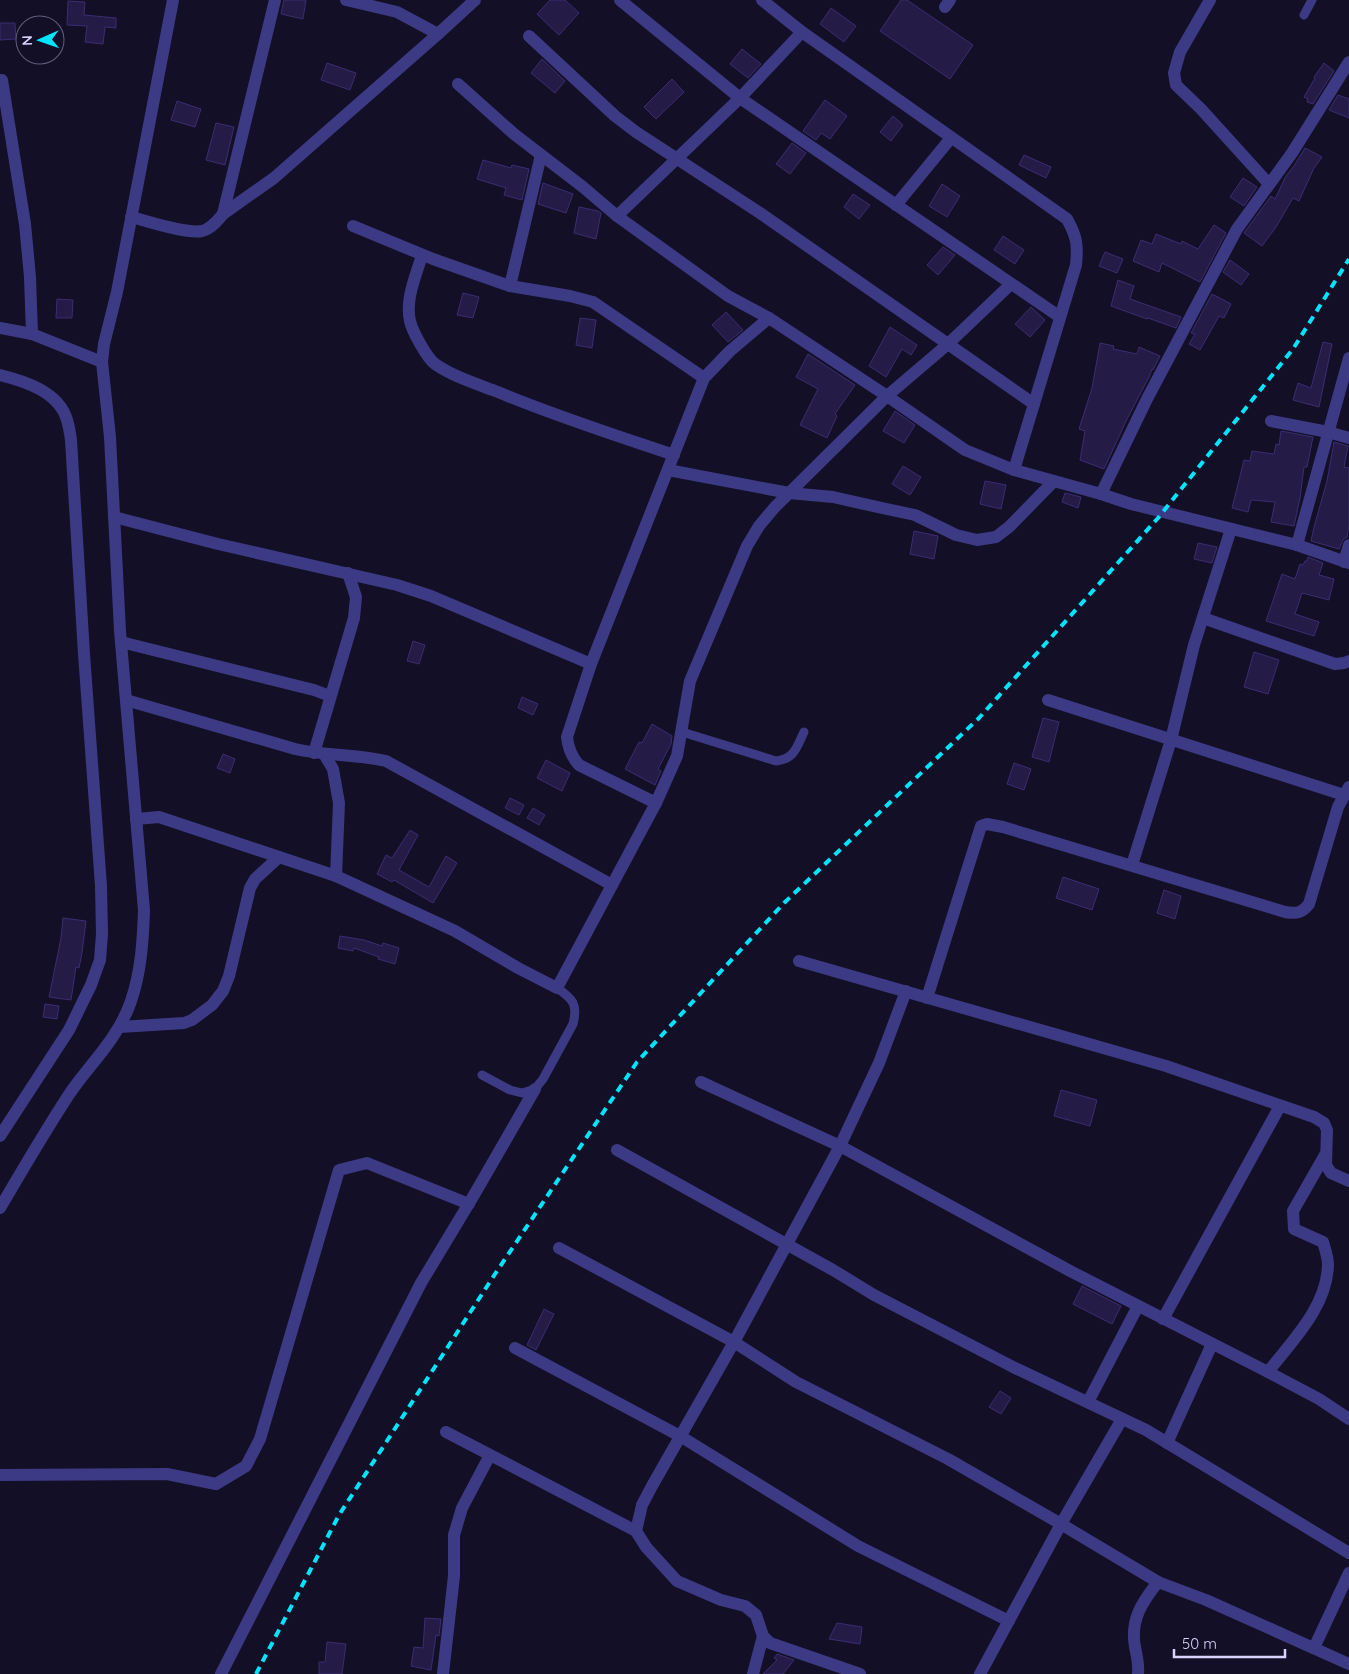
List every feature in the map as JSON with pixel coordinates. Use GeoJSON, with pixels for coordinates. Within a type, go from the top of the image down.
{"type":"FeatureCollection","features":[{"type":"Feature","properties":{"kind":"street"},"geometry":{"type":"LineString","coordinates":[[0,1208],[39,1141],[120,1027],[133,994],[139,971],[143,941],[144,910],[121,642],[110,437],[102,362],[104,344],[117,292],[173,0]]}},
{"type":"Feature","properties":{"kind":"street"},"geometry":{"type":"LineString","coordinates":[[223,214],[275,0]]}},
{"type":"Feature","properties":{"kind":"street"},"geometry":{"type":"LineString","coordinates":[[346,0],[398,6],[438,34]]}},
{"type":"Feature","properties":{"kind":"street"},"geometry":{"type":"LineString","coordinates":[[130,217],[191,231],[203,231],[213,225],[223,214],[274,178],[474,0]]}},
{"type":"Feature","properties":{"kind":"street"},"geometry":{"type":"LineString","coordinates":[[620,0],[740,98],[1060,317]]}},
{"type":"Feature","properties":{"kind":"street"},"geometry":{"type":"LineString","coordinates":[[762,0],[802,32],[1067,220],[1075,232],[1077,243],[1076,265],[1014,470]]}},
{"type":"Feature","properties":{"kind":"street"},"geometry":{"type":"LineString","coordinates":[[1210,0],[1180,52],[1174,73],[1176,85],[1269,184]]}},
{"type":"Feature","properties":{"kind":"street"},"geometry":{"type":"LineString","coordinates":[[616,216],[740,98],[802,32]]}},
{"type":"Feature","properties":{"kind":"street"},"geometry":{"type":"LineString","coordinates":[[530,36],[615,116],[636,132],[678,158],[1034,404]]}},
{"type":"Feature","properties":{"kind":"street"},"geometry":{"type":"LineString","coordinates":[[1102,494],[1147,400],[1237,229],[1292,153],[1349,62]]}},
{"type":"Feature","properties":{"kind":"street"},"geometry":{"type":"LineString","coordinates":[[2,80],[25,224],[30,277],[32,334]]}},
{"type":"Feature","properties":{"kind":"street"},"geometry":{"type":"LineString","coordinates":[[458,84],[514,134],[583,187],[616,216],[728,296],[769,318],[965,450],[1014,470],[1102,494],[1131,504],[1297,545],[1347,562],[1349,545]]}},
{"type":"Feature","properties":{"kind":"street"},"geometry":{"type":"LineString","coordinates":[[896,205],[951,138]]}},
{"type":"Feature","properties":{"kind":"street"},"geometry":{"type":"LineString","coordinates":[[510,286],[541,155]]}},
{"type":"Feature","properties":{"kind":"street"},"geometry":{"type":"LineString","coordinates":[[353,226],[422,255],[510,286],[570,296],[593,302],[704,378]]}},
{"type":"Feature","properties":{"kind":"street"},"geometry":{"type":"LineString","coordinates":[[422,255],[410,294],[410,323],[433,363],[453,374],[548,412],[674,455]]}},
{"type":"Feature","properties":{"kind":"street"},"geometry":{"type":"LineString","coordinates":[[136,819],[159,817],[336,876],[455,931],[518,968],[557,988],[656,803],[677,756],[690,682],[747,546],[759,526],[775,506],[887,396],[948,344],[1011,284]]}},
{"type":"Feature","properties":{"kind":"street"},"geometry":{"type":"LineString","coordinates":[[656,803],[579,765],[568,748],[567,737],[591,664],[704,378],[730,351],[769,318]]}},
{"type":"Feature","properties":{"kind":"street"},"geometry":{"type":"LineString","coordinates":[[0,328],[32,334],[102,362]]}},
{"type":"Feature","properties":{"kind":"street"},"geometry":{"type":"LineString","coordinates":[[1297,545],[1349,358]]}},
{"type":"Feature","properties":{"kind":"street"},"geometry":{"type":"LineString","coordinates":[[0,375],[35,386],[59,404],[67,418],[71,440],[84,664],[101,886],[102,934],[100,960],[91,985],[69,1030],[0,1136]]}},
{"type":"Feature","properties":{"kind":"street"},"geometry":{"type":"LineString","coordinates":[[1271,421],[1349,438]]}},
{"type":"Feature","properties":{"kind":"street"},"geometry":{"type":"LineString","coordinates":[[668,470],[789,493],[833,497],[915,516],[956,535],[977,540],[996,537],[1009,527],[1054,481]]}},
{"type":"Feature","properties":{"kind":"street"},"geometry":{"type":"LineString","coordinates":[[114,517],[218,544],[397,585],[431,596],[591,664]]}},
{"type":"Feature","properties":{"kind":"street"},"geometry":{"type":"LineString","coordinates":[[1132,865],[1171,740],[1194,645],[1231,529]]}},
{"type":"Feature","properties":{"kind":"street"},"geometry":{"type":"LineString","coordinates":[[319,754],[330,696],[356,606],[356,597],[348,573]]}},
{"type":"Feature","properties":{"kind":"street"},"geometry":{"type":"LineString","coordinates":[[1203,618],[1335,664],[1344,663],[1349,660]]}},
{"type":"Feature","properties":{"kind":"street"},"geometry":{"type":"LineString","coordinates":[[121,642],[314,690],[330,696]]}},
{"type":"Feature","properties":{"kind":"street"},"geometry":{"type":"LineString","coordinates":[[126,700],[319,754],[347,754],[386,761],[612,885]]}},
{"type":"Feature","properties":{"kind":"street"},"geometry":{"type":"LineString","coordinates":[[927,998],[981,826],[987,824],[1132,865],[1286,912],[1296,914],[1304,911],[1309,904],[1338,807],[1347,791],[1171,740],[1048,700]]}},
{"type":"Feature","properties":{"kind":"street"},"geometry":{"type":"LineString","coordinates":[[319,754],[334,769],[339,803],[336,876]]}},
{"type":"Feature","properties":{"kind":"street"},"geometry":{"type":"LineString","coordinates":[[120,1027],[184,1023],[192,1020],[219,998],[229,976],[250,888],[255,880],[279,856]]}},
{"type":"Feature","properties":{"kind":"street"},"geometry":{"type":"LineString","coordinates":[[799,961],[1166,1066],[1314,1117],[1324,1123],[1327,1130],[1326,1165],[1331,1173],[1349,1180]]}},
{"type":"Feature","properties":{"kind":"street"},"geometry":{"type":"LineString","coordinates":[[636,1531],[642,1506],[734,1342],[840,1146],[878,1063],[906,991]]}},
{"type":"Feature","properties":{"kind":"street"},"geometry":{"type":"LineString","coordinates":[[701,1082],[840,1146],[1162,1319],[1319,1399],[1349,1419]]}},
{"type":"Feature","properties":{"kind":"street"},"geometry":{"type":"LineString","coordinates":[[221,1674],[421,1283],[535,1089]]}},
{"type":"Feature","properties":{"kind":"street"},"geometry":{"type":"LineString","coordinates":[[1162,1319],[1280,1106]]}},
{"type":"Feature","properties":{"kind":"street"},"geometry":{"type":"LineString","coordinates":[[617,1150],[874,1295],[1015,1368],[1146,1430],[1349,1553]]}},
{"type":"Feature","properties":{"kind":"street"},"geometry":{"type":"LineString","coordinates":[[1268,1372],[1320,1302],[1327,1281],[1328,1262],[1323,1242],[1294,1229],[1293,1221],[1294,1211],[1326,1155]]}},
{"type":"Feature","properties":{"kind":"street"},"geometry":{"type":"LineString","coordinates":[[0,1475],[167,1474],[216,1484],[246,1466],[260,1439],[339,1170],[367,1163],[469,1204]]}},
{"type":"Feature","properties":{"kind":"street"},"geometry":{"type":"LineString","coordinates":[[559,1248],[734,1342],[796,1382],[948,1459],[1158,1582],[1206,1600],[1349,1664]]}},
{"type":"Feature","properties":{"kind":"street"},"geometry":{"type":"LineString","coordinates":[[1088,1402],[1138,1306]]}},
{"type":"Feature","properties":{"kind":"street"},"geometry":{"type":"LineString","coordinates":[[1167,1443],[1212,1344]]}},
{"type":"Feature","properties":{"kind":"street"},"geometry":{"type":"LineString","coordinates":[[515,1348],[680,1436],[858,1546],[1009,1621]]}},
{"type":"Feature","properties":{"kind":"street"},"geometry":{"type":"LineString","coordinates":[[980,1674],[1061,1524],[1122,1419]]}},
{"type":"Feature","properties":{"kind":"street"},"geometry":{"type":"LineString","coordinates":[[446,1432],[636,1531],[646,1547],[678,1581],[721,1600],[745,1606],[756,1615],[763,1636],[770,1643],[860,1674]]}},
{"type":"Feature","properties":{"kind":"street"},"geometry":{"type":"LineString","coordinates":[[443,1674],[454,1576],[454,1535],[462,1508],[490,1455]]}},
{"type":"Feature","properties":{"kind":"street"},"geometry":{"type":"LineString","coordinates":[[1314,1648],[1349,1572]]}},
{"type":"Feature","properties":{"kind":"street"},"geometry":{"type":"LineString","coordinates":[[1138,1674],[1139,1662],[1133,1632],[1143,1601],[1158,1582]]}},
{"type":"Feature","properties":{"kind":"street"},"geometry":{"type":"LineString","coordinates":[[753,1674],[763,1636]]}},
{"type":"Feature","properties":{"kind":"lane"},"geometry":{"type":"LineString","coordinates":[[1304,15],[1312,0]]}},
{"type":"Feature","properties":{"kind":"lane"},"geometry":{"type":"LineString","coordinates":[[682,732],[776,761],[784,760],[793,755],[804,732]]}},
{"type":"Feature","properties":{"kind":"lane"},"geometry":{"type":"LineString","coordinates":[[482,1075],[510,1090],[522,1093],[535,1089],[543,1080],[576,1015],[576,1007],[569,996],[557,988]]}},
{"type":"Feature","properties":{"kind":"building"},"geometry":{"type":"Polygon","coordinates":[[[284,0],[306,0],[303,19],[281,14],[284,0]]]}},
{"type":"Feature","properties":{"kind":"building"},"geometry":{"type":"Polygon","coordinates":[[[550,0],[565,0],[579,13],[559,35],[537,14],[550,0]]]}},
{"type":"Feature","properties":{"kind":"building"},"geometry":{"type":"Polygon","coordinates":[[[901,0],[907,0],[973,45],[950,79],[880,31],[901,0]]]}},
{"type":"Feature","properties":{"kind":"building"},"geometry":{"type":"Polygon","coordinates":[[[68,1],[85,2],[84,15],[116,18],[116,28],[105,27],[103,44],[85,42],[87,26],[67,25],[68,1]]]}},
{"type":"Feature","properties":{"kind":"building"},"geometry":{"type":"Polygon","coordinates":[[[831,8],[856,26],[844,42],[820,24],[831,8]]]}},
{"type":"Feature","properties":{"kind":"building"},"geometry":{"type":"Polygon","coordinates":[[[0,23],[15,23],[15,39],[0,40],[0,23]]]}},
{"type":"Feature","properties":{"kind":"building"},"geometry":{"type":"Polygon","coordinates":[[[742,49],[761,64],[748,78],[730,64],[742,49]]]}},
{"type":"Feature","properties":{"kind":"building"},"geometry":{"type":"Polygon","coordinates":[[[542,59],[565,81],[555,93],[531,73],[542,59]]]}},
{"type":"Feature","properties":{"kind":"building"},"geometry":{"type":"Polygon","coordinates":[[[327,63],[356,73],[350,90],[321,80],[327,63]]]}},
{"type":"Feature","properties":{"kind":"building"},"geometry":{"type":"Polygon","coordinates":[[[1324,63],[1334,71],[1313,104],[1307,102],[1308,99],[1304,97],[1314,77],[1324,63]]]}},
{"type":"Feature","properties":{"kind":"building"},"geometry":{"type":"Polygon","coordinates":[[[672,79],[684,92],[656,119],[644,107],[672,79]]]}},
{"type":"Feature","properties":{"kind":"building"},"geometry":{"type":"Polygon","coordinates":[[[1338,95],[1349,99],[1349,118],[1329,110],[1338,95]]]}},
{"type":"Feature","properties":{"kind":"building"},"geometry":{"type":"Polygon","coordinates":[[[825,100],[847,116],[830,139],[821,133],[816,140],[803,131],[825,100]]]}},
{"type":"Feature","properties":{"kind":"building"},"geometry":{"type":"Polygon","coordinates":[[[177,101],[201,109],[195,127],[171,120],[177,101]]]}},
{"type":"Feature","properties":{"kind":"building"},"geometry":{"type":"Polygon","coordinates":[[[893,116],[903,125],[891,141],[880,132],[893,116]]]}},
{"type":"Feature","properties":{"kind":"building"},"geometry":{"type":"Polygon","coordinates":[[[216,123],[234,127],[225,165],[206,160],[216,123]]]}},
{"type":"Feature","properties":{"kind":"building"},"geometry":{"type":"Polygon","coordinates":[[[792,143],[806,153],[790,174],[776,164],[792,143]]]}},
{"type":"Feature","properties":{"kind":"building"},"geometry":{"type":"Polygon","coordinates":[[[1305,148],[1322,157],[1314,168],[1299,201],[1293,198],[1262,246],[1244,233],[1271,196],[1275,199],[1286,176],[1305,148]]]}},
{"type":"Feature","properties":{"kind":"building"},"geometry":{"type":"Polygon","coordinates":[[[1024,155],[1051,167],[1046,178],[1019,165],[1024,155]]]}},
{"type":"Feature","properties":{"kind":"building"},"geometry":{"type":"Polygon","coordinates":[[[483,160],[511,168],[512,165],[529,169],[522,200],[504,195],[506,188],[477,179],[483,160]]]}},
{"type":"Feature","properties":{"kind":"building"},"geometry":{"type":"Polygon","coordinates":[[[1243,178],[1257,187],[1244,206],[1230,197],[1243,178]]]}},
{"type":"Feature","properties":{"kind":"building"},"geometry":{"type":"Polygon","coordinates":[[[543,183],[573,194],[566,213],[538,204],[543,183]]]}},
{"type":"Feature","properties":{"kind":"building"},"geometry":{"type":"Polygon","coordinates":[[[942,184],[960,196],[947,217],[929,206],[942,184]]]}},
{"type":"Feature","properties":{"kind":"building"},"geometry":{"type":"Polygon","coordinates":[[[853,194],[870,205],[859,219],[844,207],[853,194]]]}},
{"type":"Feature","properties":{"kind":"building"},"geometry":{"type":"Polygon","coordinates":[[[579,207],[601,213],[596,239],[574,233],[579,207]]]}},
{"type":"Feature","properties":{"kind":"building"},"geometry":{"type":"Polygon","coordinates":[[[1214,225],[1226,233],[1200,282],[1162,263],[1159,272],[1133,261],[1141,240],[1152,244],[1156,234],[1181,244],[1182,241],[1198,249],[1214,225]]]}},
{"type":"Feature","properties":{"kind":"building"},"geometry":{"type":"Polygon","coordinates":[[[1003,236],[1024,250],[1015,264],[994,250],[1003,236]]]}},
{"type":"Feature","properties":{"kind":"building"},"geometry":{"type":"Polygon","coordinates":[[[943,247],[955,255],[938,275],[927,265],[943,247]]]}},
{"type":"Feature","properties":{"kind":"building"},"geometry":{"type":"Polygon","coordinates":[[[1105,252],[1123,259],[1117,273],[1099,266],[1105,252]]]}},
{"type":"Feature","properties":{"kind":"building"},"geometry":{"type":"Polygon","coordinates":[[[1230,260],[1249,274],[1241,285],[1223,272],[1230,260]]]}},
{"type":"Feature","properties":{"kind":"building"},"geometry":{"type":"Polygon","coordinates":[[[1118,280],[1134,286],[1130,299],[1181,317],[1176,328],[1111,306],[1118,280]]]}},
{"type":"Feature","properties":{"kind":"building"},"geometry":{"type":"Polygon","coordinates":[[[463,293],[479,297],[473,318],[457,315],[463,293]]]}},
{"type":"Feature","properties":{"kind":"building"},"geometry":{"type":"Polygon","coordinates":[[[1212,294],[1231,304],[1224,318],[1219,316],[1200,350],[1189,344],[1195,334],[1191,333],[1212,294]]]}},
{"type":"Feature","properties":{"kind":"building"},"geometry":{"type":"Polygon","coordinates":[[[57,299],[73,300],[72,318],[56,318],[57,299]]]}},
{"type":"Feature","properties":{"kind":"building"},"geometry":{"type":"Polygon","coordinates":[[[1031,307],[1045,320],[1030,337],[1015,324],[1031,307]]]}},
{"type":"Feature","properties":{"kind":"building"},"geometry":{"type":"Polygon","coordinates":[[[726,312],[743,330],[728,342],[712,325],[726,312]]]}},
{"type":"Feature","properties":{"kind":"building"},"geometry":{"type":"Polygon","coordinates":[[[580,318],[596,320],[592,348],[576,345],[580,318]]]}},
{"type":"Feature","properties":{"kind":"building"},"geometry":{"type":"Polygon","coordinates":[[[890,327],[917,345],[911,355],[902,349],[886,377],[869,366],[890,327]]]}},
{"type":"Feature","properties":{"kind":"building"},"geometry":{"type":"Polygon","coordinates":[[[1323,342],[1332,344],[1319,407],[1293,400],[1298,383],[1311,388],[1323,342]]]}},
{"type":"Feature","properties":{"kind":"building"},"geometry":{"type":"Polygon","coordinates":[[[1100,343],[1114,346],[1113,349],[1137,354],[1139,347],[1160,356],[1127,419],[1104,469],[1080,460],[1085,431],[1079,429],[1092,388],[1100,343]]]}},
{"type":"Feature","properties":{"kind":"building"},"geometry":{"type":"Polygon","coordinates":[[[808,354],[855,385],[835,414],[837,416],[827,438],[800,425],[818,389],[796,377],[808,354]]]}},
{"type":"Feature","properties":{"kind":"building"},"geometry":{"type":"Polygon","coordinates":[[[895,411],[915,425],[904,443],[883,431],[895,411]]]}},
{"type":"Feature","properties":{"kind":"building"},"geometry":{"type":"Polygon","coordinates":[[[1281,431],[1313,437],[1307,467],[1304,467],[1294,526],[1271,522],[1275,502],[1251,500],[1248,512],[1232,508],[1244,460],[1250,461],[1252,451],[1274,454],[1276,444],[1279,445],[1281,431]]]}},
{"type":"Feature","properties":{"kind":"building"},"geometry":{"type":"Polygon","coordinates":[[[1334,442],[1348,446],[1344,467],[1349,468],[1349,526],[1347,537],[1343,540],[1339,549],[1311,541],[1327,481],[1334,442]]]}},
{"type":"Feature","properties":{"kind":"building"},"geometry":{"type":"Polygon","coordinates":[[[903,466],[921,477],[910,495],[892,484],[903,466]]]}},
{"type":"Feature","properties":{"kind":"building"},"geometry":{"type":"Polygon","coordinates":[[[985,481],[1006,485],[1001,509],[980,504],[985,481]]]}},
{"type":"Feature","properties":{"kind":"building"},"geometry":{"type":"Polygon","coordinates":[[[1065,493],[1081,497],[1078,508],[1062,502],[1065,493]]]}},
{"type":"Feature","properties":{"kind":"building"},"geometry":{"type":"Polygon","coordinates":[[[914,531],[938,536],[934,559],[910,554],[914,531]]]}},
{"type":"Feature","properties":{"kind":"building"},"geometry":{"type":"Polygon","coordinates":[[[1198,543],[1217,547],[1212,563],[1194,559],[1198,543]]]}},
{"type":"Feature","properties":{"kind":"building"},"geometry":{"type":"Polygon","coordinates":[[[1308,557],[1323,563],[1319,575],[1334,579],[1329,600],[1302,593],[1295,614],[1319,622],[1314,636],[1266,621],[1282,574],[1295,579],[1300,564],[1303,565],[1308,557]]]}},
{"type":"Feature","properties":{"kind":"building"},"geometry":{"type":"Polygon","coordinates":[[[413,641],[425,645],[419,664],[407,661],[413,641]]]}},
{"type":"Feature","properties":{"kind":"building"},"geometry":{"type":"Polygon","coordinates":[[[1254,652],[1279,660],[1268,694],[1244,687],[1254,652]]]}},
{"type":"Feature","properties":{"kind":"building"},"geometry":{"type":"Polygon","coordinates":[[[522,697],[538,704],[533,715],[518,708],[522,697]]]}},
{"type":"Feature","properties":{"kind":"building"},"geometry":{"type":"Polygon","coordinates":[[[1043,718],[1059,722],[1049,762],[1032,757],[1043,718]]]}},
{"type":"Feature","properties":{"kind":"building"},"geometry":{"type":"Polygon","coordinates":[[[652,724],[672,736],[671,744],[658,769],[661,771],[655,785],[625,769],[639,742],[642,743],[652,724]]]}},
{"type":"Feature","properties":{"kind":"building"},"geometry":{"type":"Polygon","coordinates":[[[223,754],[235,759],[230,773],[217,768],[223,754]]]}},
{"type":"Feature","properties":{"kind":"building"},"geometry":{"type":"Polygon","coordinates":[[[546,760],[570,773],[562,791],[537,778],[546,760]]]}},
{"type":"Feature","properties":{"kind":"building"},"geometry":{"type":"Polygon","coordinates":[[[1014,763],[1031,769],[1024,790],[1007,784],[1014,763]]]}},
{"type":"Feature","properties":{"kind":"building"},"geometry":{"type":"Polygon","coordinates":[[[510,798],[524,805],[519,815],[505,808],[510,798]]]}},
{"type":"Feature","properties":{"kind":"building"},"geometry":{"type":"Polygon","coordinates":[[[533,808],[545,815],[539,825],[527,818],[533,808]]]}},
{"type":"Feature","properties":{"kind":"building"},"geometry":{"type":"Polygon","coordinates":[[[410,830],[418,835],[399,870],[429,887],[446,856],[457,863],[433,903],[394,880],[392,882],[377,874],[386,855],[392,858],[410,830]]]}},
{"type":"Feature","properties":{"kind":"building"},"geometry":{"type":"Polygon","coordinates":[[[1063,877],[1099,889],[1092,910],[1056,898],[1063,877]]]}},
{"type":"Feature","properties":{"kind":"building"},"geometry":{"type":"Polygon","coordinates":[[[1164,890],[1181,896],[1175,919],[1157,913],[1164,890]]]}},
{"type":"Feature","properties":{"kind":"building"},"geometry":{"type":"Polygon","coordinates":[[[63,918],[86,921],[82,953],[79,968],[76,967],[71,1000],[49,997],[61,938],[63,918]]]}},
{"type":"Feature","properties":{"kind":"building"},"geometry":{"type":"Polygon","coordinates":[[[340,936],[364,940],[382,946],[383,943],[399,948],[395,964],[378,959],[379,957],[354,948],[353,951],[338,948],[340,936]]]}},
{"type":"Feature","properties":{"kind":"building"},"geometry":{"type":"Polygon","coordinates":[[[45,1004],[59,1006],[57,1019],[43,1017],[45,1004]]]}},
{"type":"Feature","properties":{"kind":"building"},"geometry":{"type":"Polygon","coordinates":[[[1061,1090],[1097,1100],[1090,1126],[1054,1116],[1061,1090]]]}},
{"type":"Feature","properties":{"kind":"building"},"geometry":{"type":"Polygon","coordinates":[[[1082,1286],[1121,1306],[1112,1324],[1073,1304],[1082,1286]]]}},
{"type":"Feature","properties":{"kind":"building"},"geometry":{"type":"Polygon","coordinates":[[[544,1309],[554,1314],[536,1350],[527,1345],[544,1309]]]}},
{"type":"Feature","properties":{"kind":"building"},"geometry":{"type":"Polygon","coordinates":[[[1000,1391],[1011,1398],[1001,1414],[989,1407],[1000,1391]]]}},
{"type":"Feature","properties":{"kind":"building"},"geometry":{"type":"Polygon","coordinates":[[[425,1618],[441,1619],[439,1636],[436,1635],[431,1670],[411,1666],[414,1647],[423,1648],[425,1618]]]}},
{"type":"Feature","properties":{"kind":"building"},"geometry":{"type":"Polygon","coordinates":[[[837,1623],[862,1627],[860,1644],[829,1639],[837,1623]]]}},
{"type":"Feature","properties":{"kind":"building"},"geometry":{"type":"Polygon","coordinates":[[[327,1642],[346,1644],[342,1674],[319,1674],[319,1662],[325,1662],[327,1642]]]}},
{"type":"Feature","properties":{"kind":"building"},"geometry":{"type":"Polygon","coordinates":[[[777,1654],[794,1660],[783,1674],[763,1674],[777,1660],[774,1658],[777,1654]]]}},
{"type":"Feature","properties":{"kind":"railway"},"geometry":{"type":"LineString","coordinates":[[256,1674],[339,1515],[495,1274],[637,1062],[784,903],[979,718],[1158,518],[1293,349],[1349,259]]}}]}
